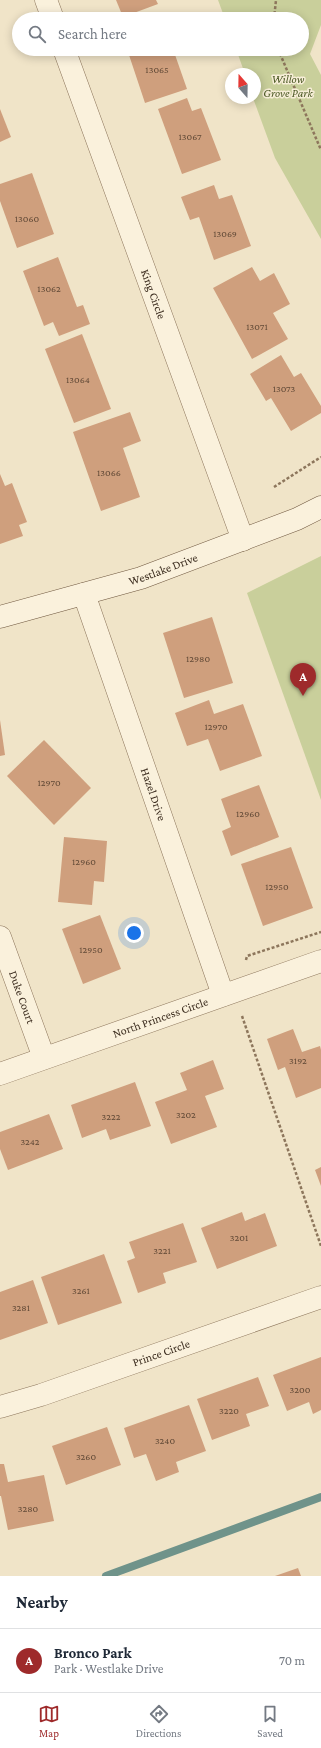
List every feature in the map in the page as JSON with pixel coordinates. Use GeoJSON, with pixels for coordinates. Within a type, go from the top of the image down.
{"type":"FeatureCollection","features":[{"type":"Feature","properties":{"kind":"street"},"geometry":{"type":"LineString","coordinates":[[46,0],[50,12]]}},
{"type":"Feature","properties":{"kind":"street","name":"King Circle"},"geometry":{"type":"LineString","coordinates":[[67,56],[243,540]]}},
{"type":"Feature","properties":{"kind":"street","name":"Westlake Drive"},"geometry":{"type":"LineString","coordinates":[[0,617],[141,578],[297,519],[321,507]]}},
{"type":"Feature","properties":{"kind":"street","name":"Hazel Drive"},"geometry":{"type":"LineString","coordinates":[[84,594],[232,992]]}},
{"type":"Feature","properties":{"kind":"street","name":"Duke Court"},"geometry":{"type":"LineString","coordinates":[[0,937],[44,1058]]}},
{"type":"Feature","properties":{"kind":"street","name":"North Princess Circle"},"geometry":{"type":"LineString","coordinates":[[0,1074],[321,961]]}},
{"type":"Feature","properties":{"kind":"street","name":"Prince Circle"},"geometry":{"type":"LineString","coordinates":[[0,1407],[42,1395],[321,1297]]}},
{"type":"Feature","properties":{"kind":"path"},"geometry":{"type":"LineString","coordinates":[[275,12],[276,0]]}},
{"type":"Feature","properties":{"kind":"path"},"geometry":{"type":"LineString","coordinates":[[281,56],[321,150]]}},
{"type":"Feature","properties":{"kind":"path"},"geometry":{"type":"LineString","coordinates":[[274,487],[321,457]]}},
{"type":"Feature","properties":{"kind":"path"},"geometry":{"type":"LineString","coordinates":[[321,932],[247,956],[232,992],[242,1016],[321,1246]]}},
{"type":"Feature","properties":{"kind":"green space","name":"Willow Grove Park"},"geometry":{"type":"Polygon","coordinates":[[[218,0],[321,0],[321,25],[310,54],[321,75],[321,239],[275,158],[255,104],[261,104],[261,68],[243,68],[239,56],[309,56],[309,12],[222,12],[218,0]]]}},
{"type":"Feature","properties":{"kind":"green space"},"geometry":{"type":"Polygon","coordinates":[[[321,556],[321,800],[247,593],[321,556]]]}},
{"type":"Feature","properties":{"kind":"building"},"geometry":{"type":"Polygon","coordinates":[[[116,0],[156,0],[158,4],[136,12],[121,12],[116,0]]]}},
{"type":"Feature","properties":{"kind":"building"},"geometry":{"type":"Polygon","coordinates":[[[129,56],[175,56],[187,89],[145,103],[129,56]]]}},
{"type":"Feature","properties":{"kind":"building"},"geometry":{"type":"Polygon","coordinates":[[[187,98],[192,111],[201,108],[221,160],[182,174],[158,109],[187,98]]]}},
{"type":"Feature","properties":{"kind":"building"},"geometry":{"type":"Polygon","coordinates":[[[0,109],[11,137],[0,142],[0,109]]]}},
{"type":"Feature","properties":{"kind":"building"},"geometry":{"type":"Polygon","coordinates":[[[32,173],[54,234],[17,248],[0,201],[0,184],[32,173]]]}},
{"type":"Feature","properties":{"kind":"building"},"geometry":{"type":"Polygon","coordinates":[[[214,185],[219,199],[232,195],[251,246],[214,260],[199,217],[190,220],[181,197],[214,185]]]}},
{"type":"Feature","properties":{"kind":"building"},"geometry":{"type":"Polygon","coordinates":[[[58,257],[77,307],[83,305],[90,324],[59,336],[53,322],[44,326],[23,271],[58,257]]]}},
{"type":"Feature","properties":{"kind":"building"},"geometry":{"type":"Polygon","coordinates":[[[252,267],[260,281],[274,273],[290,304],[273,313],[288,339],[252,359],[213,288],[252,267]]]}},
{"type":"Feature","properties":{"kind":"building"},"geometry":{"type":"Polygon","coordinates":[[[82,334],[111,409],[74,423],[45,349],[82,334]]]}},
{"type":"Feature","properties":{"kind":"building"},"geometry":{"type":"Polygon","coordinates":[[[281,355],[294,377],[301,373],[321,406],[321,413],[291,431],[271,398],[266,401],[250,374],[281,355]]]}},
{"type":"Feature","properties":{"kind":"building"},"geometry":{"type":"Polygon","coordinates":[[[130,412],[141,441],[123,448],[140,497],[101,511],[73,432],[130,412]]]}},
{"type":"Feature","properties":{"kind":"building"},"geometry":{"type":"Polygon","coordinates":[[[0,474],[5,486],[12,483],[27,522],[19,525],[23,536],[0,544],[0,474]]]}},
{"type":"Feature","properties":{"kind":"building"},"geometry":{"type":"Polygon","coordinates":[[[212,617],[233,683],[184,698],[163,633],[212,617]]]}},
{"type":"Feature","properties":{"kind":"building"},"geometry":{"type":"Polygon","coordinates":[[[209,700],[214,714],[243,704],[262,756],[220,771],[208,739],[187,746],[175,713],[209,700]]]}},
{"type":"Feature","properties":{"kind":"building"},"geometry":{"type":"Polygon","coordinates":[[[0,720],[5,755],[0,756],[0,720]]]}},
{"type":"Feature","properties":{"kind":"building"},"geometry":{"type":"Polygon","coordinates":[[[44,740],[91,788],[54,825],[7,776],[44,740]]]}},
{"type":"Feature","properties":{"kind":"building"},"geometry":{"type":"Polygon","coordinates":[[[259,785],[279,837],[231,856],[222,831],[231,827],[221,799],[259,785]]]}},
{"type":"Feature","properties":{"kind":"building"},"geometry":{"type":"Polygon","coordinates":[[[64,837],[107,841],[104,882],[94,881],[92,905],[58,902],[64,837]]]}},
{"type":"Feature","properties":{"kind":"building"},"geometry":{"type":"Polygon","coordinates":[[[291,847],[313,908],[263,926],[241,864],[291,847]]]}},
{"type":"Feature","properties":{"kind":"building"},"geometry":{"type":"Polygon","coordinates":[[[100,915],[121,969],[83,984],[62,929],[100,915]]]}},
{"type":"Feature","properties":{"kind":"building"},"geometry":{"type":"Polygon","coordinates":[[[293,1029],[302,1052],[320,1046],[321,1050],[321,1088],[296,1098],[285,1067],[278,1070],[267,1039],[293,1029]]]}},
{"type":"Feature","properties":{"kind":"building"},"geometry":{"type":"Polygon","coordinates":[[[213,1060],[224,1089],[205,1096],[217,1127],[171,1144],[155,1102],[187,1090],[180,1073],[213,1060]]]}},
{"type":"Feature","properties":{"kind":"building"},"geometry":{"type":"Polygon","coordinates":[[[135,1082],[151,1126],[110,1140],[106,1129],[82,1138],[71,1105],[135,1082]]]}},
{"type":"Feature","properties":{"kind":"building"},"geometry":{"type":"Polygon","coordinates":[[[49,1114],[63,1149],[8,1170],[0,1149],[0,1132],[49,1114]]]}},
{"type":"Feature","properties":{"kind":"building"},"geometry":{"type":"Polygon","coordinates":[[[321,1167],[321,1186],[315,1170],[321,1167]]]}},
{"type":"Feature","properties":{"kind":"building"},"geometry":{"type":"Polygon","coordinates":[[[242,1212],[245,1221],[265,1213],[277,1246],[217,1269],[201,1228],[242,1212]]]}},
{"type":"Feature","properties":{"kind":"building"},"geometry":{"type":"Polygon","coordinates":[[[183,1223],[197,1262],[163,1273],[166,1283],[138,1293],[127,1261],[135,1258],[129,1242],[183,1223]]]}},
{"type":"Feature","properties":{"kind":"building"},"geometry":{"type":"Polygon","coordinates":[[[104,1254],[122,1303],[58,1325],[41,1277],[104,1254]]]}},
{"type":"Feature","properties":{"kind":"building"},"geometry":{"type":"Polygon","coordinates":[[[33,1280],[48,1323],[0,1340],[0,1292],[33,1280]]]}},
{"type":"Feature","properties":{"kind":"building"},"geometry":{"type":"Polygon","coordinates":[[[321,1357],[321,1410],[313,1414],[309,1402],[287,1411],[273,1375],[321,1357]]]}},
{"type":"Feature","properties":{"kind":"building"},"geometry":{"type":"Polygon","coordinates":[[[258,1377],[269,1406],[246,1414],[250,1426],[212,1440],[197,1399],[258,1377]]]}},
{"type":"Feature","properties":{"kind":"building"},"geometry":{"type":"Polygon","coordinates":[[[189,1405],[206,1451],[176,1462],[179,1472],[156,1481],[146,1454],[134,1458],[124,1428],[189,1405]]]}},
{"type":"Feature","properties":{"kind":"building"},"geometry":{"type":"Polygon","coordinates":[[[107,1427],[121,1465],[66,1485],[52,1446],[107,1427]]]}},
{"type":"Feature","properties":{"kind":"building"},"geometry":{"type":"Polygon","coordinates":[[[0,1464],[4,1464],[8,1482],[44,1475],[54,1521],[8,1530],[0,1496],[0,1464]]]}},
{"type":"Feature","properties":{"kind":"building"},"geometry":{"type":"Polygon","coordinates":[[[298,1568],[301,1576],[275,1576],[298,1568]]]}},
{"type":"Feature","properties":{"kind":"waterway"},"geometry":{"type":"LineString","coordinates":[[106,1576],[321,1497]]}},
{"type":"Feature","properties":{"kind":"place","name":"Bronco Park"},"geometry":{"type":"Point","coordinates":[303,696]}}]}
